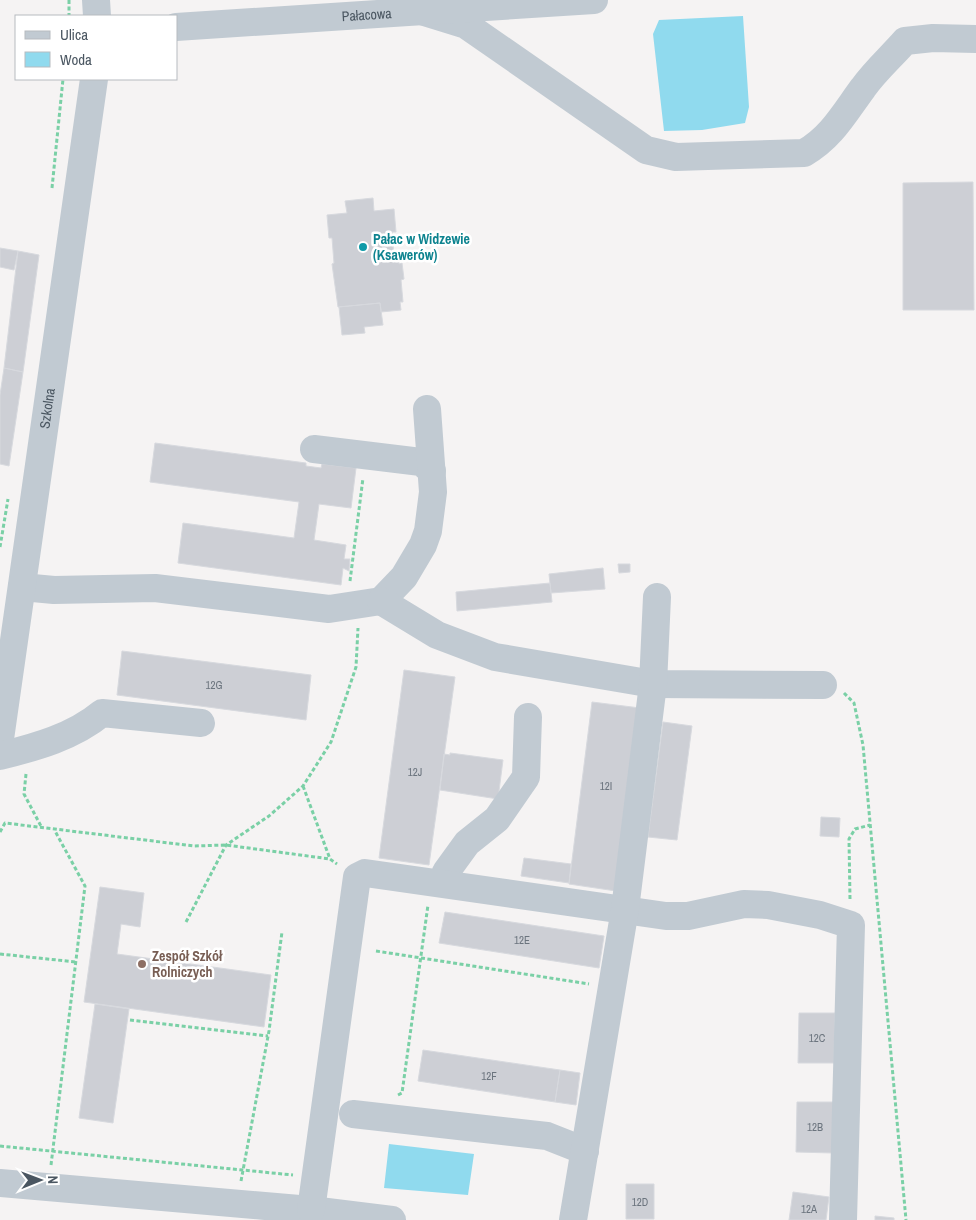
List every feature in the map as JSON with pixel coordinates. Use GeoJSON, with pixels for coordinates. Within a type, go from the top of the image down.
{"type":"FeatureCollection","features":[{"type":"Feature","properties":{"kind":"street"},"geometry":{"type":"LineString","coordinates":[[96,0],[97,15]]}},
{"type":"Feature","properties":{"kind":"street","name":"Pałacowa"},"geometry":{"type":"LineString","coordinates":[[178,27],[407,9],[594,0]]}},
{"type":"Feature","properties":{"kind":"street"},"geometry":{"type":"LineString","coordinates":[[407,9],[466,25],[646,150],[676,156],[804,153],[830,135],[864,86],[905,41],[933,38],[976,39]]}},
{"type":"Feature","properties":{"kind":"street","name":"Szkolna"},"geometry":{"type":"LineString","coordinates":[[0,739],[94,80]]}},
{"type":"Feature","properties":{"kind":"street"},"geometry":{"type":"LineString","coordinates":[[22,587],[54,590],[155,588],[329,608],[381,600],[404,577],[423,545],[428,531],[433,492],[427,409]]}},
{"type":"Feature","properties":{"kind":"street"},"geometry":{"type":"LineString","coordinates":[[314,449],[421,462],[432,471]]}},
{"type":"Feature","properties":{"kind":"street"},"geometry":{"type":"LineString","coordinates":[[573,1220],[626,909],[653,684],[657,597]]}},
{"type":"Feature","properties":{"kind":"street"},"geometry":{"type":"LineString","coordinates":[[381,600],[437,635],[495,657],[653,684],[824,685]]}},
{"type":"Feature","properties":{"kind":"street"},"geometry":{"type":"LineString","coordinates":[[0,756],[29,748],[89,724],[102,713],[201,723]]}},
{"type":"Feature","properties":{"kind":"street"},"geometry":{"type":"LineString","coordinates":[[439,877],[467,843],[496,819],[526,777],[528,718]]}},
{"type":"Feature","properties":{"kind":"street"},"geometry":{"type":"LineString","coordinates":[[311,1210],[357,877],[365,873],[439,877],[666,916],[688,916],[744,904],[768,905],[820,915],[851,925],[843,1220]]}},
{"type":"Feature","properties":{"kind":"street"},"geometry":{"type":"LineString","coordinates":[[363,1116],[547,1136],[585,1151]]}},
{"type":"Feature","properties":{"kind":"street"},"geometry":{"type":"LineString","coordinates":[[0,1183],[311,1210],[392,1220]]}},
{"type":"Feature","properties":{"kind":"path"},"geometry":{"type":"LineString","coordinates":[[69,0],[69,15]]}},
{"type":"Feature","properties":{"kind":"path"},"geometry":{"type":"LineString","coordinates":[[186,922],[226,845],[269,816],[303,786],[330,742],[356,667],[359,638],[357,616],[349,591],[366,455]]}},
{"type":"Feature","properties":{"kind":"path"},"geometry":{"type":"LineString","coordinates":[[824,685],[841,690],[854,703],[863,745],[906,1220]]}},
{"type":"Feature","properties":{"kind":"path"},"geometry":{"type":"LineString","coordinates":[[29,748],[24,794],[42,829]]}},
{"type":"Feature","properties":{"kind":"path"},"geometry":{"type":"LineString","coordinates":[[303,786],[330,859]]}},
{"type":"Feature","properties":{"kind":"path"},"geometry":{"type":"LineString","coordinates":[[0,832],[5,824],[194,846],[226,845],[330,859],[357,877]]}},
{"type":"Feature","properties":{"kind":"path"},"geometry":{"type":"LineString","coordinates":[[851,925],[848,839],[855,829],[870,825]]}},
{"type":"Feature","properties":{"kind":"path"},"geometry":{"type":"LineString","coordinates":[[48,1187],[85,886],[55,831]]}},
{"type":"Feature","properties":{"kind":"path"},"geometry":{"type":"LineString","coordinates":[[363,1116],[402,1093],[421,958],[439,877]]}},
{"type":"Feature","properties":{"kind":"path"},"geometry":{"type":"LineString","coordinates":[[238,1204],[268,1036],[282,932]]}},
{"type":"Feature","properties":{"kind":"path"},"geometry":{"type":"LineString","coordinates":[[376,951],[612,987]]}},
{"type":"Feature","properties":{"kind":"path"},"geometry":{"type":"LineString","coordinates":[[0,954],[76,962]]}},
{"type":"Feature","properties":{"kind":"path"},"geometry":{"type":"LineString","coordinates":[[130,1020],[268,1036]]}},
{"type":"Feature","properties":{"kind":"path"},"geometry":{"type":"LineString","coordinates":[[0,1146],[306,1176],[317,1169]]}},
{"type":"Feature","properties":{"kind":"water"},"geometry":{"type":"Polygon","coordinates":[[[743,16],[749,107],[745,123],[702,130],[664,131],[653,34],[659,20],[743,16]]]}},
{"type":"Feature","properties":{"kind":"water"},"geometry":{"type":"Polygon","coordinates":[[[389,1144],[474,1154],[468,1195],[384,1188],[389,1144]]]}},
{"type":"Feature","properties":{"kind":"building"},"geometry":{"type":"Polygon","coordinates":[[[973,182],[974,310],[903,310],[903,183],[973,182]]]}},
{"type":"Feature","properties":{"kind":"building","name":"Pałac w Widzewie (Ksawerów)"},"geometry":{"type":"Polygon","coordinates":[[[373,198],[374,211],[394,209],[396,232],[392,232],[394,257],[399,257],[399,264],[402,263],[404,279],[401,280],[403,302],[400,302],[401,310],[381,312],[380,303],[338,307],[332,264],[334,263],[332,238],[329,238],[327,215],[347,213],[345,201],[373,198]]]}},
{"type":"Feature","properties":{"kind":"building"},"geometry":{"type":"Polygon","coordinates":[[[0,248],[18,251],[14,270],[0,267],[0,248]]]}},
{"type":"Feature","properties":{"kind":"building"},"geometry":{"type":"Polygon","coordinates":[[[18,251],[39,255],[23,372],[4,368],[18,251]]]}},
{"type":"Feature","properties":{"kind":"building"},"geometry":{"type":"Polygon","coordinates":[[[380,303],[383,325],[364,327],[365,333],[342,335],[339,307],[380,303]]]}},
{"type":"Feature","properties":{"kind":"building"},"geometry":{"type":"Polygon","coordinates":[[[4,368],[23,372],[9,466],[0,464],[0,395],[4,368]]]}},
{"type":"Feature","properties":{"kind":"building"},"geometry":{"type":"Polygon","coordinates":[[[155,443],[306,463],[306,466],[321,468],[322,464],[356,468],[351,508],[319,504],[314,540],[346,545],[344,559],[350,559],[349,571],[343,568],[341,585],[178,563],[183,523],[294,538],[299,502],[150,482],[155,443]]]}},
{"type":"Feature","properties":{"kind":"building"},"geometry":{"type":"Polygon","coordinates":[[[618,564],[630,564],[630,572],[619,573],[618,564]]]}},
{"type":"Feature","properties":{"kind":"building"},"geometry":{"type":"Polygon","coordinates":[[[603,568],[605,589],[551,593],[549,574],[603,568]]]}},
{"type":"Feature","properties":{"kind":"building"},"geometry":{"type":"Polygon","coordinates":[[[550,583],[552,602],[457,611],[456,592],[550,583]]]}},
{"type":"Feature","properties":{"kind":"building"},"geometry":{"type":"Polygon","coordinates":[[[122,651],[311,675],[306,720],[117,695],[122,651]]]}},
{"type":"Feature","properties":{"kind":"building"},"geometry":{"type":"Polygon","coordinates":[[[404,670],[455,677],[429,865],[379,858],[404,670]]]}},
{"type":"Feature","properties":{"kind":"building"},"geometry":{"type":"Polygon","coordinates":[[[592,702],[640,708],[616,891],[569,884],[592,702]]]}},
{"type":"Feature","properties":{"kind":"building"},"geometry":{"type":"Polygon","coordinates":[[[663,722],[692,726],[677,840],[648,837],[663,722]]]}},
{"type":"Feature","properties":{"kind":"building"},"geometry":{"type":"Polygon","coordinates":[[[450,753],[503,760],[498,799],[440,790],[444,754],[450,755],[450,753]]]}},
{"type":"Feature","properties":{"kind":"building"},"geometry":{"type":"Polygon","coordinates":[[[821,817],[840,818],[839,837],[820,836],[821,817]]]}},
{"type":"Feature","properties":{"kind":"building"},"geometry":{"type":"Polygon","coordinates":[[[524,858],[571,864],[569,883],[521,876],[524,858]]]}},
{"type":"Feature","properties":{"kind":"building","name":"Zespół Szkół Rolniczych"},"geometry":{"type":"Polygon","coordinates":[[[100,887],[144,893],[140,927],[121,924],[117,954],[271,975],[264,1027],[84,1002],[100,887]]]}},
{"type":"Feature","properties":{"kind":"building"},"geometry":{"type":"Polygon","coordinates":[[[445,912],[604,936],[599,968],[439,943],[445,912]]]}},
{"type":"Feature","properties":{"kind":"building"},"geometry":{"type":"Polygon","coordinates":[[[95,1004],[129,1009],[113,1123],[79,1118],[95,1004]]]}},
{"type":"Feature","properties":{"kind":"building"},"geometry":{"type":"Polygon","coordinates":[[[799,1013],[835,1013],[834,1063],[798,1063],[799,1013]]]}},
{"type":"Feature","properties":{"kind":"building"},"geometry":{"type":"Polygon","coordinates":[[[423,1050],[560,1070],[555,1102],[418,1081],[423,1050]]]}},
{"type":"Feature","properties":{"kind":"building"},"geometry":{"type":"Polygon","coordinates":[[[560,1070],[580,1073],[576,1105],[555,1102],[560,1070]]]}},
{"type":"Feature","properties":{"kind":"building"},"geometry":{"type":"Polygon","coordinates":[[[797,1102],[834,1102],[833,1153],[796,1152],[797,1102]]]}},
{"type":"Feature","properties":{"kind":"building"},"geometry":{"type":"Polygon","coordinates":[[[626,1184],[654,1184],[654,1219],[626,1219],[626,1184]]]}},
{"type":"Feature","properties":{"kind":"building"},"geometry":{"type":"Polygon","coordinates":[[[793,1192],[829,1197],[826,1220],[789,1220],[793,1192]]]}},
{"type":"Feature","properties":{"kind":"building"},"geometry":{"type":"Polygon","coordinates":[[[875,1216],[894,1218],[894,1220],[875,1220],[875,1216]]]}},
{"type":"Feature","properties":{"kind":"place","name":"Pałac w Widzewie (Ksawerów)"},"geometry":{"type":"Point","coordinates":[363,247]}},
{"type":"Feature","properties":{"kind":"place","name":"Zespół Szkół Rolniczych"},"geometry":{"type":"Point","coordinates":[142,964]}}]}
